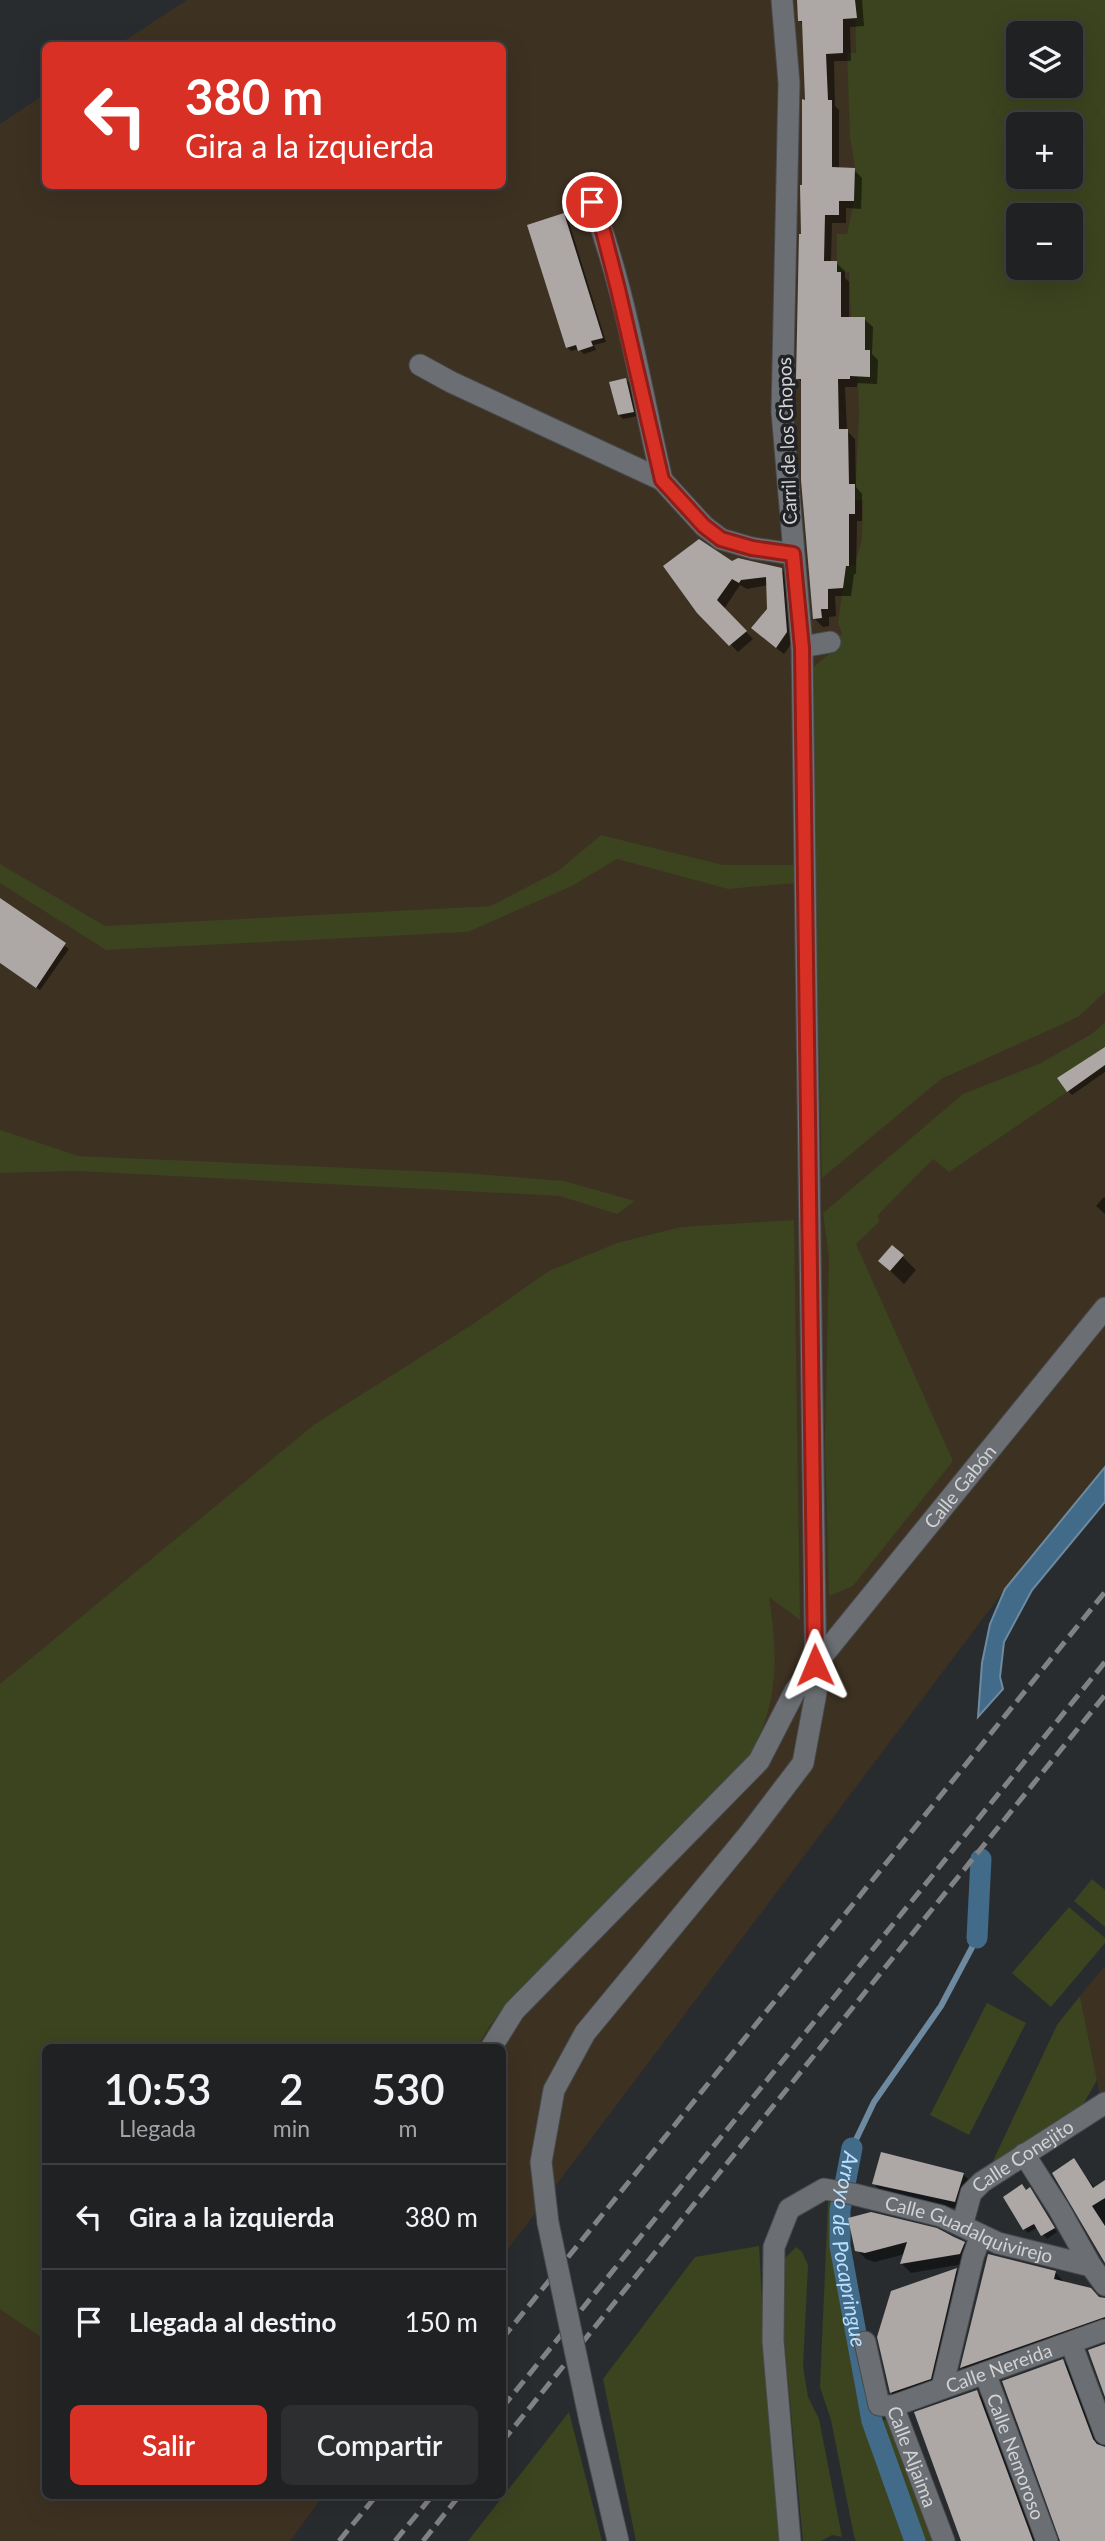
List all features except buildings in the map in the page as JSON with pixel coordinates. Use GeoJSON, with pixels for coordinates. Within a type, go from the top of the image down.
{"type":"FeatureCollection","features":[{"type":"Feature","properties":{"kind":"street","name":"Carril de los Chopos"},"geometry":{"type":"LineString","coordinates":[[618,2541],[548,2223],[541,2162],[554,2090],[585,2033],[749,1834],[803,1763],[816,1693],[802,648],[782,412],[789,83],[782,0]]}},
{"type":"Feature","properties":{"kind":"street"},"geometry":{"type":"LineString","coordinates":[[585,185],[600,219],[662,480]]}},
{"type":"Feature","properties":{"kind":"street"},"geometry":{"type":"LineString","coordinates":[[420,365],[662,480],[704,526],[721,539],[752,548],[793,554]]}},
{"type":"Feature","properties":{"kind":"street"},"geometry":{"type":"LineString","coordinates":[[802,648],[830,642]]}},
{"type":"Feature","properties":{"kind":"street","name":"Calle Gabón"},"geometry":{"type":"LineString","coordinates":[[493,2044],[514,2011],[759,1761],[795,1691],[1105,1308]]}},
{"type":"Feature","properties":{"kind":"street","name":"Calle Conejito"},"geometry":{"type":"LineString","coordinates":[[942,2388],[973,2257],[971,2193],[982,2182],[1105,2103]]}},
{"type":"Feature","properties":{"kind":"street"},"geometry":{"type":"LineString","coordinates":[[1024,2154],[1105,2285]]}},
{"type":"Feature","properties":{"kind":"street","name":"Calle Guadalquivirejo"},"geometry":{"type":"LineString","coordinates":[[790,2541],[773,2341],[774,2247],[789,2209],[837,2192],[941,2216],[998,2243],[1091,2266]]}},
{"type":"Feature","properties":{"kind":"street","name":"Calle Nereida"},"geometry":{"type":"LineString","coordinates":[[893,2406],[1105,2330]]}},
{"type":"Feature","properties":{"kind":"street","name":"Calle Aljaima"},"geometry":{"type":"LineString","coordinates":[[865,2342],[879,2406],[893,2406],[944,2541]]}},
{"type":"Feature","properties":{"kind":"street"},"geometry":{"type":"LineString","coordinates":[[1072,2343],[1105,2434]]}},
{"type":"Feature","properties":{"kind":"street","name":"Calle Nemoroso"},"geometry":{"type":"LineString","coordinates":[[985,2373],[1047,2541]]}},
{"type":"Feature","properties":{"kind":"shaded area"},"geometry":{"type":"Polygon","coordinates":[[[187,0],[1105,0],[1105,1467],[1005,1589],[506,2252],[506,2044],[42,2044],[42,2499],[321,2499],[290,2541],[0,2541],[0,124],[42,96],[42,189],[506,189],[506,42],[123,42],[187,0]]]}},
{"type":"Feature","properties":{"kind":"shaded area"},"geometry":{"type":"Polygon","coordinates":[[[1105,1966],[1105,2102],[1100,2096],[1080,1996],[1105,1966]]]}},
{"type":"Feature","properties":{"kind":"green space"},"geometry":{"type":"Polygon","coordinates":[[[855,0],[1105,0],[1105,992],[1078,1017],[941,1079],[822,1178],[811,669],[834,650],[842,633],[838,623],[846,566],[855,565],[861,543],[863,501],[855,500],[858,376],[870,376],[870,350],[855,350],[865,338],[865,317],[851,317],[849,272],[837,272],[837,234],[847,234],[854,201],[855,168],[850,137],[847,53],[856,53],[855,0]]]}},
{"type":"Feature","properties":{"kind":"green space"},"geometry":{"type":"Polygon","coordinates":[[[601,835],[723,865],[796,865],[797,883],[728,889],[617,859],[572,886],[468,932],[106,950],[0,883],[0,864],[105,926],[491,906],[558,871],[601,835]]]}},
{"type":"Feature","properties":{"kind":"green space"},"geometry":{"type":"Polygon","coordinates":[[[1105,1022],[1105,1048],[1057,1078],[1067,1092],[949,1172],[933,1159],[878,1215],[879,1222],[856,1244],[953,1461],[853,1586],[829,1596],[825,1440],[829,1257],[823,1213],[963,1094],[1041,1063],[1093,1033],[1105,1022]]]}},
{"type":"Feature","properties":{"kind":"green space"},"geometry":{"type":"Polygon","coordinates":[[[0,1130],[78,1156],[464,1173],[564,1181],[635,1201],[617,1214],[560,1196],[76,1171],[0,1173],[0,1130]]]}},
{"type":"Feature","properties":{"kind":"green space"},"geometry":{"type":"Polygon","coordinates":[[[794,1220],[800,1620],[769,1597],[775,1665],[773,1686],[763,1728],[754,1748],[741,1769],[520,1989],[491,2024],[479,2044],[42,2044],[42,2338],[0,2309],[0,1684],[315,1424],[473,1324],[549,1271],[617,1243],[681,1227],[794,1220]]]}},
{"type":"Feature","properties":{"kind":"green space"},"geometry":{"type":"Polygon","coordinates":[[[1092,1879],[1105,1890],[1105,1927],[1074,1901],[1092,1879]]]}},
{"type":"Feature","properties":{"kind":"green space"},"geometry":{"type":"Polygon","coordinates":[[[1069,1907],[1105,1938],[1105,1943],[1051,2007],[1012,1973],[1069,1907]]]}},
{"type":"Feature","properties":{"kind":"green space"},"geometry":{"type":"Polygon","coordinates":[[[1080,1996],[1097,2080],[1081,2108],[992,2163],[1057,2025],[1080,1996]]]}},
{"type":"Feature","properties":{"kind":"green space"},"geometry":{"type":"Polygon","coordinates":[[[987,2003],[1026,2023],[969,2135],[930,2115],[987,2003]]]}},
{"type":"Feature","properties":{"kind":"green space"},"geometry":{"type":"Polygon","coordinates":[[[828,2202],[835,2203],[834,2252],[856,2393],[866,2434],[906,2541],[856,2541],[854,2536],[831,2420],[820,2387],[828,2202]]]}},
{"type":"Feature","properties":{"kind":"green space"},"geometry":{"type":"Polygon","coordinates":[[[759,2246],[782,2541],[636,2541],[603,2379],[695,2257],[759,2246]]]}},
{"type":"Feature","properties":{"kind":"green space"},"geometry":{"type":"Polygon","coordinates":[[[796,2247],[802,2252],[808,2265],[803,2367],[808,2397],[819,2419],[842,2537],[832,2535],[821,2541],[803,2541],[780,2296],[784,2259],[796,2247]]]}},
{"type":"Feature","properties":{"kind":"green space"},"geometry":{"type":"Polygon","coordinates":[[[569,2412],[602,2541],[468,2541],[501,2499],[506,2499],[506,2492],[569,2412]]]}},
{"type":"Feature","properties":{"kind":"green space"},"geometry":{"type":"Polygon","coordinates":[[[880,2420],[892,2421],[936,2541],[923,2541],[880,2420]]]}},
{"type":"Feature","properties":{"kind":"water"},"geometry":{"type":"Polygon","coordinates":[[[1105,1467],[1105,1502],[1032,1590],[1004,1642],[1000,1677],[1003,1689],[978,1717],[982,1663],[990,1624],[1005,1589],[1105,1467]]]}},
{"type":"Feature","properties":{"kind":"waterway","name":"Arroyo de Pocapringue"},"geometry":{"type":"LineString","coordinates":[[977,1938],[981,1859]]}},
{"type":"Feature","properties":{"kind":"waterway","name":"Arroyo de Pocapringue"},"geometry":{"type":"LineString","coordinates":[[852,2148],[874,2102],[941,2006],[977,1938]]}},
{"type":"Feature","properties":{"kind":"waterway","name":"Arroyo de Pocapringue"},"geometry":{"type":"LineString","coordinates":[[852,2148],[840,2210],[840,2246],[872,2421],[915,2541]]}},
{"type":"Feature","properties":{"kind":"railway"},"geometry":{"type":"LineString","coordinates":[[506,2334],[1105,1592]]}},
{"type":"Feature","properties":{"kind":"railway"},"geometry":{"type":"LineString","coordinates":[[506,2403],[1105,1662]]}},
{"type":"Feature","properties":{"kind":"railway"},"geometry":{"type":"LineString","coordinates":[[506,2437],[1105,1695]]}},
{"type":"Feature","properties":{"kind":"railway"},"geometry":{"type":"LineString","coordinates":[[339,2541],[374,2499]]}},
{"type":"Feature","properties":{"kind":"railway"},"geometry":{"type":"LineString","coordinates":[[395,2541],[430,2499]]}},
{"type":"Feature","properties":{"kind":"railway"},"geometry":{"type":"LineString","coordinates":[[423,2541],[457,2499]]}},
{"type":"Feature","properties":{"kind":"route"},"geometry":{"type":"LineString","coordinates":[[592,202],[600,219],[618,289],[662,480],[704,526],[721,539],[752,548],[793,554],[802,648],[815,1665]]}}]}
